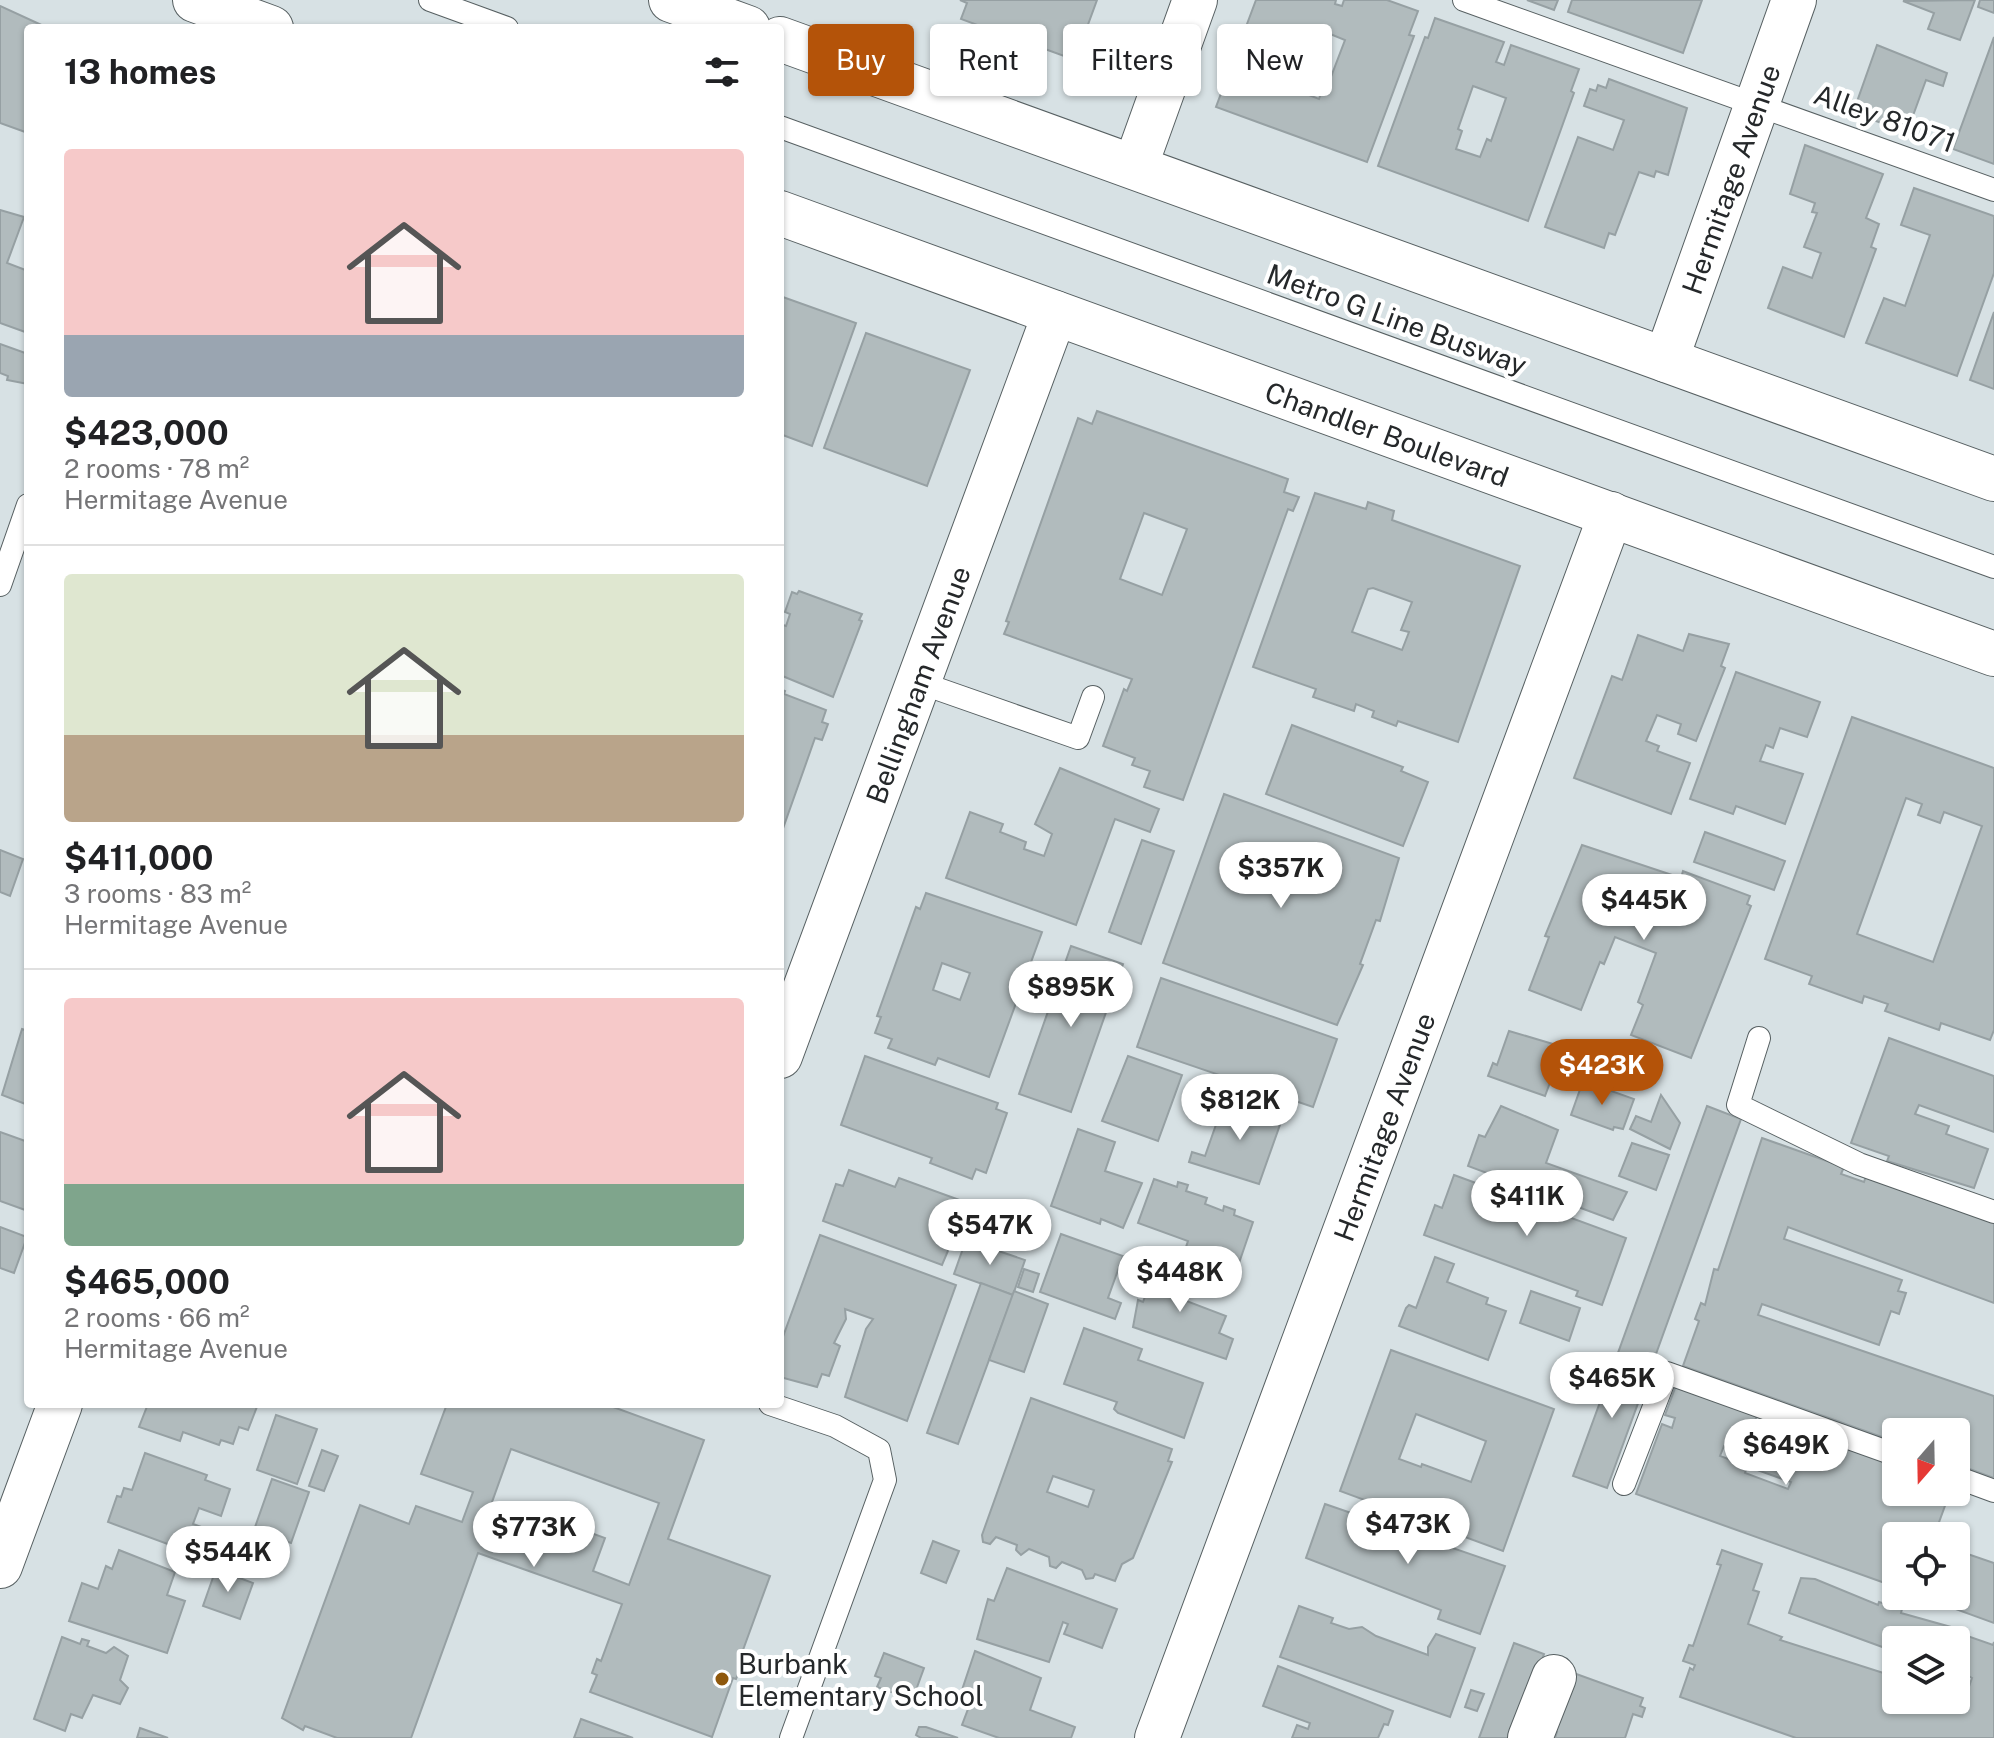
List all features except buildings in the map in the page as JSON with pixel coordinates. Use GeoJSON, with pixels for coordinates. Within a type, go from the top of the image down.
{"type":"FeatureCollection","features":[{"type":"Feature","properties":{"kind":"street"},"geometry":{"type":"LineString","coordinates":[[195,0],[260,24]]}},
{"type":"Feature","properties":{"kind":"street"},"geometry":{"type":"LineString","coordinates":[[671,0],[737,24]]}},
{"type":"Feature","properties":{"kind":"street"},"geometry":{"type":"LineString","coordinates":[[1135,167],[1195,0]]}},
{"type":"Feature","properties":{"kind":"street","name":"Hermitage Avenue"},"geometry":{"type":"LineString","coordinates":[[1666,360],[1794,0]]}},
{"type":"Feature","properties":{"kind":"street"},"geometry":{"type":"LineString","coordinates":[[784,40],[1993,477]]}},
{"type":"Feature","properties":{"kind":"street","name":"Chandler Boulevard"},"geometry":{"type":"LineString","coordinates":[[784,214],[1994,654]]}},
{"type":"Feature","properties":{"kind":"street","name":"Bellingham Avenue"},"geometry":{"type":"LineString","coordinates":[[784,1045],[1055,313]]}},
{"type":"Feature","properties":{"kind":"street","name":"Hermitage Avenue"},"geometry":{"type":"LineString","coordinates":[[1157,1738],[1611,514]]}},
{"type":"Feature","properties":{"kind":"street"},"geometry":{"type":"LineString","coordinates":[[0,1566],[59,1408]]}},
{"type":"Feature","properties":{"kind":"street"},"geometry":{"type":"LineString","coordinates":[[1530,1738],[1554,1677]]}},
{"type":"Feature","properties":{"kind":"lane"},"geometry":{"type":"LineString","coordinates":[[430,0],[496,24]]}},
{"type":"Feature","properties":{"kind":"lane","name":"Alley 81071"},"geometry":{"type":"LineString","coordinates":[[1464,0],[1994,190]]}},
{"type":"Feature","properties":{"kind":"lane","name":"Metro G Line Busway"},"geometry":{"type":"LineString","coordinates":[[784,128],[1994,567]]}},
{"type":"Feature","properties":{"kind":"lane"},"geometry":{"type":"LineString","coordinates":[[0,585],[24,516]]}},
{"type":"Feature","properties":{"kind":"lane"},"geometry":{"type":"LineString","coordinates":[[918,682],[1078,738],[1093,697]]}},
{"type":"Feature","properties":{"kind":"lane"},"geometry":{"type":"LineString","coordinates":[[1759,1038],[1738,1105],[1859,1164],[1994,1212]]}},
{"type":"Feature","properties":{"kind":"lane"},"geometry":{"type":"LineString","coordinates":[[1624,1484],[1667,1373],[1882,1450]]}},
{"type":"Feature","properties":{"kind":"lane"},"geometry":{"type":"LineString","coordinates":[[782,1408],[835,1426],[879,1450],[885,1480],[791,1738]]}},
{"type":"Feature","properties":{"kind":"lane"},"geometry":{"type":"LineString","coordinates":[[1970,1482],[1994,1491]]}},
{"type":"Feature","properties":{"kind":"place","name":"Burbank Elementary School"},"geometry":{"type":"Point","coordinates":[722,1679]}}]}
